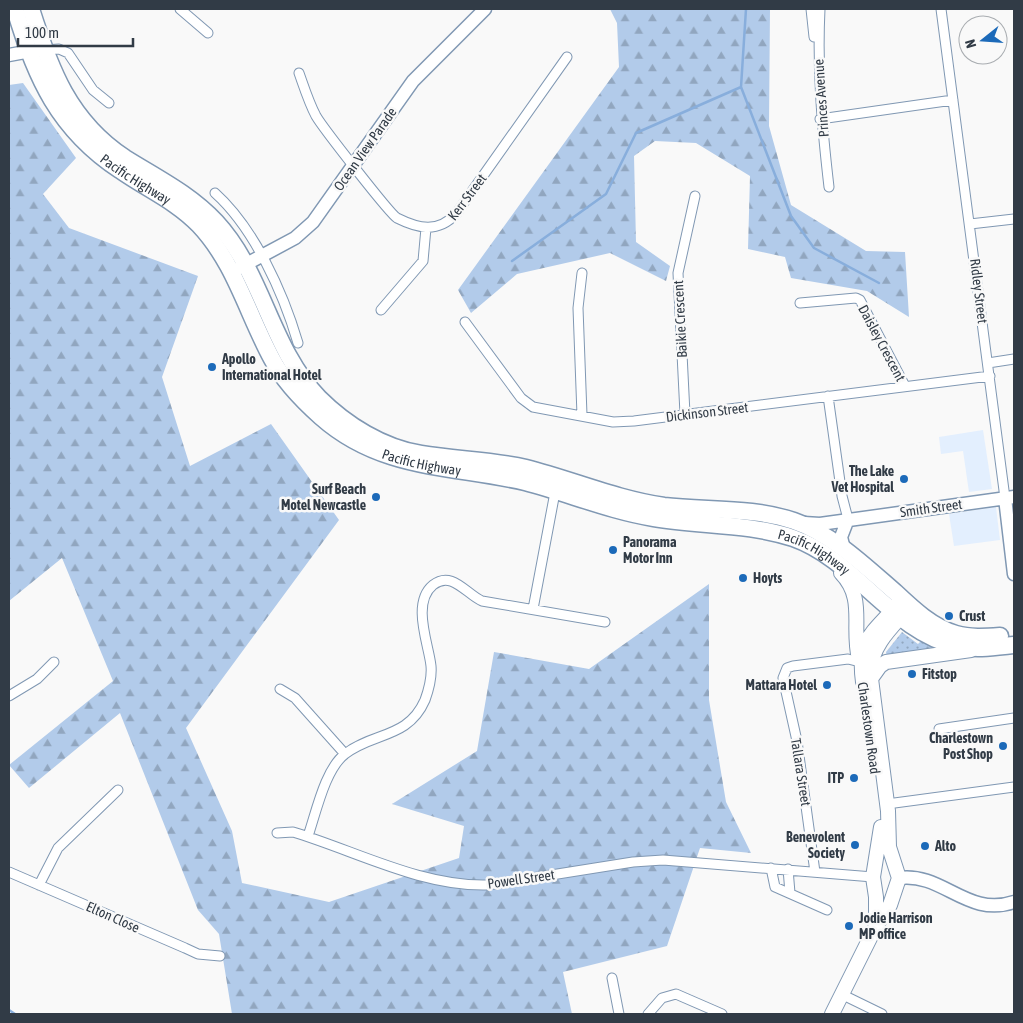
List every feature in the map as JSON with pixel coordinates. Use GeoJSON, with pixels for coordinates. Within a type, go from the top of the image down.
{"type":"FeatureCollection","features":[{"type":"Feature","properties":{"kind":"highway","name":"Pacific Highway"},"geometry":{"type":"LineString","coordinates":[[14,9],[36,50]]}},
{"type":"Feature","properties":{"kind":"highway","name":"Pacific Highway"},"geometry":{"type":"LineString","coordinates":[[31,9],[36,50],[45,90],[76,133],[106,160],[166,197],[189,216],[220,250],[240,268],[274,362],[303,400],[335,428],[355,441],[396,459],[420,466],[524,482],[556,484],[667,506],[759,513],[800,523],[822,534],[844,549],[925,634],[940,641],[976,648],[1014,645]]}},
{"type":"Feature","properties":{"kind":"highway","name":"Pacific Highway"},"geometry":{"type":"LineString","coordinates":[[556,484],[596,505],[657,519],[771,532],[796,539],[821,552],[902,608],[956,634],[986,637],[1014,634]]}},
{"type":"Feature","properties":{"kind":"main road"},"geometry":{"type":"LineString","coordinates":[[821,552],[850,583],[854,591],[856,637],[854,660]]}},
{"type":"Feature","properties":{"kind":"main road","name":"Charlestown Road"},"geometry":{"type":"LineString","coordinates":[[876,926],[874,876],[881,826],[854,660],[866,643],[902,608]]}},
{"type":"Feature","properties":{"kind":"main road","name":"Charlestown Road"},"geometry":{"type":"LineString","coordinates":[[832,1014],[876,926],[890,905],[897,878],[890,847],[887,804],[870,680],[870,662],[876,646],[902,608]]}},
{"type":"Feature","properties":{"kind":"main road"},"geometry":{"type":"LineString","coordinates":[[870,680],[880,666],[886,662],[976,648]]}},
{"type":"Feature","properties":{"kind":"main road"},"geometry":{"type":"LineString","coordinates":[[888,865],[897,878],[884,891],[874,876],[888,865]]}},
{"type":"Feature","properties":{"kind":"street"},"geometry":{"type":"LineString","coordinates":[[180,9],[208,34]]}},
{"type":"Feature","properties":{"kind":"street","name":"Ocean View Parade"},"geometry":{"type":"LineString","coordinates":[[240,268],[304,231],[313,222],[413,81],[485,9]]}},
{"type":"Feature","properties":{"kind":"street"},"geometry":{"type":"LineString","coordinates":[[811,9],[818,55]]}},
{"type":"Feature","properties":{"kind":"street","name":"Princes Avenue"},"geometry":{"type":"LineString","coordinates":[[820,9],[818,55],[820,118],[829,187]]}},
{"type":"Feature","properties":{"kind":"street","name":"Ridley Street"},"geometry":{"type":"LineString","coordinates":[[941,9],[988,362],[1010,498],[1014,574]]}},
{"type":"Feature","properties":{"kind":"street"},"geometry":{"type":"LineString","coordinates":[[9,55],[36,50],[59,49],[68,53],[93,90],[109,103]]}},
{"type":"Feature","properties":{"kind":"street","name":"Kerr Street"},"geometry":{"type":"LineString","coordinates":[[426,228],[438,228],[448,223],[456,214],[566,57]]}},
{"type":"Feature","properties":{"kind":"street"},"geometry":{"type":"LineString","coordinates":[[299,73],[316,116],[395,217],[426,228],[423,261],[381,310]]}},
{"type":"Feature","properties":{"kind":"street"},"geometry":{"type":"LineString","coordinates":[[820,118],[953,100]]}},
{"type":"Feature","properties":{"kind":"street"},"geometry":{"type":"LineString","coordinates":[[215,193],[234,212],[262,256],[283,300],[298,343]]}},
{"type":"Feature","properties":{"kind":"street","name":"Baikie Crescent"},"geometry":{"type":"LineString","coordinates":[[685,414],[678,273],[695,196]]}},
{"type":"Feature","properties":{"kind":"street"},"geometry":{"type":"LineString","coordinates":[[970,224],[1014,219]]}},
{"type":"Feature","properties":{"kind":"street"},"geometry":{"type":"LineString","coordinates":[[582,273],[578,308],[582,415]]}},
{"type":"Feature","properties":{"kind":"street","name":"Daisley Crescent"},"geometry":{"type":"LineString","coordinates":[[800,303],[856,298],[860,300],[905,386]]}},
{"type":"Feature","properties":{"kind":"street","name":"Dickinson Street"},"geometry":{"type":"LineString","coordinates":[[465,322],[521,398],[533,407],[613,422],[990,376]]}},
{"type":"Feature","properties":{"kind":"street"},"geometry":{"type":"LineString","coordinates":[[988,362],[1014,359]]}},
{"type":"Feature","properties":{"kind":"street"},"geometry":{"type":"LineString","coordinates":[[828,396],[842,496],[848,520],[841,537],[844,549]]}},
{"type":"Feature","properties":{"kind":"street"},"geometry":{"type":"LineString","coordinates":[[533,609],[556,484]]}},
{"type":"Feature","properties":{"kind":"street","name":"Smith Street"},"geometry":{"type":"LineString","coordinates":[[800,523],[820,524],[1010,498]]}},
{"type":"Feature","properties":{"kind":"street"},"geometry":{"type":"LineString","coordinates":[[308,836],[326,783],[345,754],[405,726],[424,700],[430,684],[431,666],[422,617],[426,596],[432,586],[442,581],[454,581],[472,596],[482,601],[605,622]]}},
{"type":"Feature","properties":{"kind":"street","name":"Tallara Street"},"geometry":{"type":"LineString","coordinates":[[815,872],[797,741],[785,693],[784,672],[793,666],[854,660]]}},
{"type":"Feature","properties":{"kind":"street"},"geometry":{"type":"LineString","coordinates":[[9,696],[42,675],[54,662]]}},
{"type":"Feature","properties":{"kind":"street"},"geometry":{"type":"LineString","coordinates":[[280,689],[295,698],[345,754]]}},
{"type":"Feature","properties":{"kind":"street"},"geometry":{"type":"LineString","coordinates":[[938,729],[1014,718]]}},
{"type":"Feature","properties":{"kind":"street"},"geometry":{"type":"LineString","coordinates":[[887,804],[1014,787]]}},
{"type":"Feature","properties":{"kind":"street"},"geometry":{"type":"LineString","coordinates":[[40,885],[52,858],[65,840],[118,790]]}},
{"type":"Feature","properties":{"kind":"street","name":"Powell Street"},"geometry":{"type":"LineString","coordinates":[[277,833],[293,832],[308,836],[426,877],[464,886],[488,885],[663,860],[874,876]]}},
{"type":"Feature","properties":{"kind":"street"},"geometry":{"type":"LineString","coordinates":[[772,868],[775,887],[827,910]]}},
{"type":"Feature","properties":{"kind":"street"},"geometry":{"type":"LineString","coordinates":[[788,870],[790,893]]}},
{"type":"Feature","properties":{"kind":"street","name":"Elton Close"},"geometry":{"type":"LineString","coordinates":[[9,872],[198,954],[220,956]]}},
{"type":"Feature","properties":{"kind":"street"},"geometry":{"type":"LineString","coordinates":[[897,878],[911,876],[925,880],[982,906],[994,907],[1013,903]]}},
{"type":"Feature","properties":{"kind":"street"},"geometry":{"type":"LineString","coordinates":[[612,978],[618,1014]]}},
{"type":"Feature","properties":{"kind":"street"},"geometry":{"type":"LineString","coordinates":[[648,1014],[667,995],[676,994],[722,1014]]}},
{"type":"Feature","properties":{"kind":"street"},"geometry":{"type":"LineString","coordinates":[[841,994],[882,1014]]}},
{"type":"Feature","properties":{"kind":"shaded area"},"geometry":{"type":"Polygon","coordinates":[[[983,430],[992,489],[969,492],[963,451],[941,454],[939,437],[983,430]]]}},
{"type":"Feature","properties":{"kind":"shaded area"},"geometry":{"type":"Polygon","coordinates":[[[996,507],[1000,540],[954,546],[949,514],[996,507]]]}},
{"type":"Feature","properties":{"kind":"green space"},"geometry":{"type":"Polygon","coordinates":[[[610,9],[770,9],[769,126],[791,205],[866,251],[905,252],[909,317],[867,291],[791,278],[785,257],[748,249],[750,176],[696,143],[655,141],[634,156],[636,242],[670,266],[666,281],[610,253],[517,274],[471,313],[458,290],[619,67],[617,23],[610,9]]]}},
{"type":"Feature","properties":{"kind":"green space"},"geometry":{"type":"Polygon","coordinates":[[[23,83],[76,158],[43,194],[69,228],[198,276],[162,377],[190,466],[271,424],[339,520],[186,728],[232,831],[242,883],[329,902],[459,858],[464,826],[392,804],[477,751],[494,652],[589,669],[709,584],[709,700],[726,802],[751,853],[700,848],[667,946],[563,972],[572,1014],[232,1014],[219,934],[198,910],[120,713],[29,788],[9,765],[113,681],[62,558],[9,601],[9,85],[23,83]]]}},
{"type":"Feature","properties":{"kind":"green space"},"geometry":{"type":"Polygon","coordinates":[[[902,632],[918,644],[922,640],[936,648],[887,658],[886,652],[902,632]]]}},
{"type":"Feature","properties":{"kind":"waterway"},"geometry":{"type":"LineString","coordinates":[[746,9],[741,87],[791,216],[814,248],[879,283]]}},
{"type":"Feature","properties":{"kind":"waterway"},"geometry":{"type":"LineString","coordinates":[[512,261],[606,194],[636,133],[741,87]]}},
{"type":"Feature","properties":{"kind":"waterway"},"geometry":{"type":"LineString","coordinates":[[9,1010],[15,1014]]}},
{"type":"Feature","properties":{"kind":"place","name":"Apollo International Hotel"},"geometry":{"type":"Point","coordinates":[212,367]}},
{"type":"Feature","properties":{"kind":"place","name":"The Lake Vet Hospital"},"geometry":{"type":"Point","coordinates":[904,479]}},
{"type":"Feature","properties":{"kind":"place","name":"Surf Beach Motel Newcastle"},"geometry":{"type":"Point","coordinates":[376,497]}},
{"type":"Feature","properties":{"kind":"place","name":"Panorama Motor Inn"},"geometry":{"type":"Point","coordinates":[613,550]}},
{"type":"Feature","properties":{"kind":"place","name":"Hoyts"},"geometry":{"type":"Point","coordinates":[743,578]}},
{"type":"Feature","properties":{"kind":"place","name":"Crust"},"geometry":{"type":"Point","coordinates":[949,616]}},
{"type":"Feature","properties":{"kind":"place","name":"Fitstop"},"geometry":{"type":"Point","coordinates":[912,674]}},
{"type":"Feature","properties":{"kind":"place","name":"Mattara Hotel"},"geometry":{"type":"Point","coordinates":[827,685]}},
{"type":"Feature","properties":{"kind":"place","name":"Charlestown Post Shop"},"geometry":{"type":"Point","coordinates":[1003,746]}},
{"type":"Feature","properties":{"kind":"place","name":"ITP"},"geometry":{"type":"Point","coordinates":[854,778]}},
{"type":"Feature","properties":{"kind":"place","name":"Benevolent Society"},"geometry":{"type":"Point","coordinates":[855,845]}},
{"type":"Feature","properties":{"kind":"place","name":"Alto"},"geometry":{"type":"Point","coordinates":[925,846]}},
{"type":"Feature","properties":{"kind":"place","name":"Jodie Harrison MP office"},"geometry":{"type":"Point","coordinates":[849,926]}}]}
